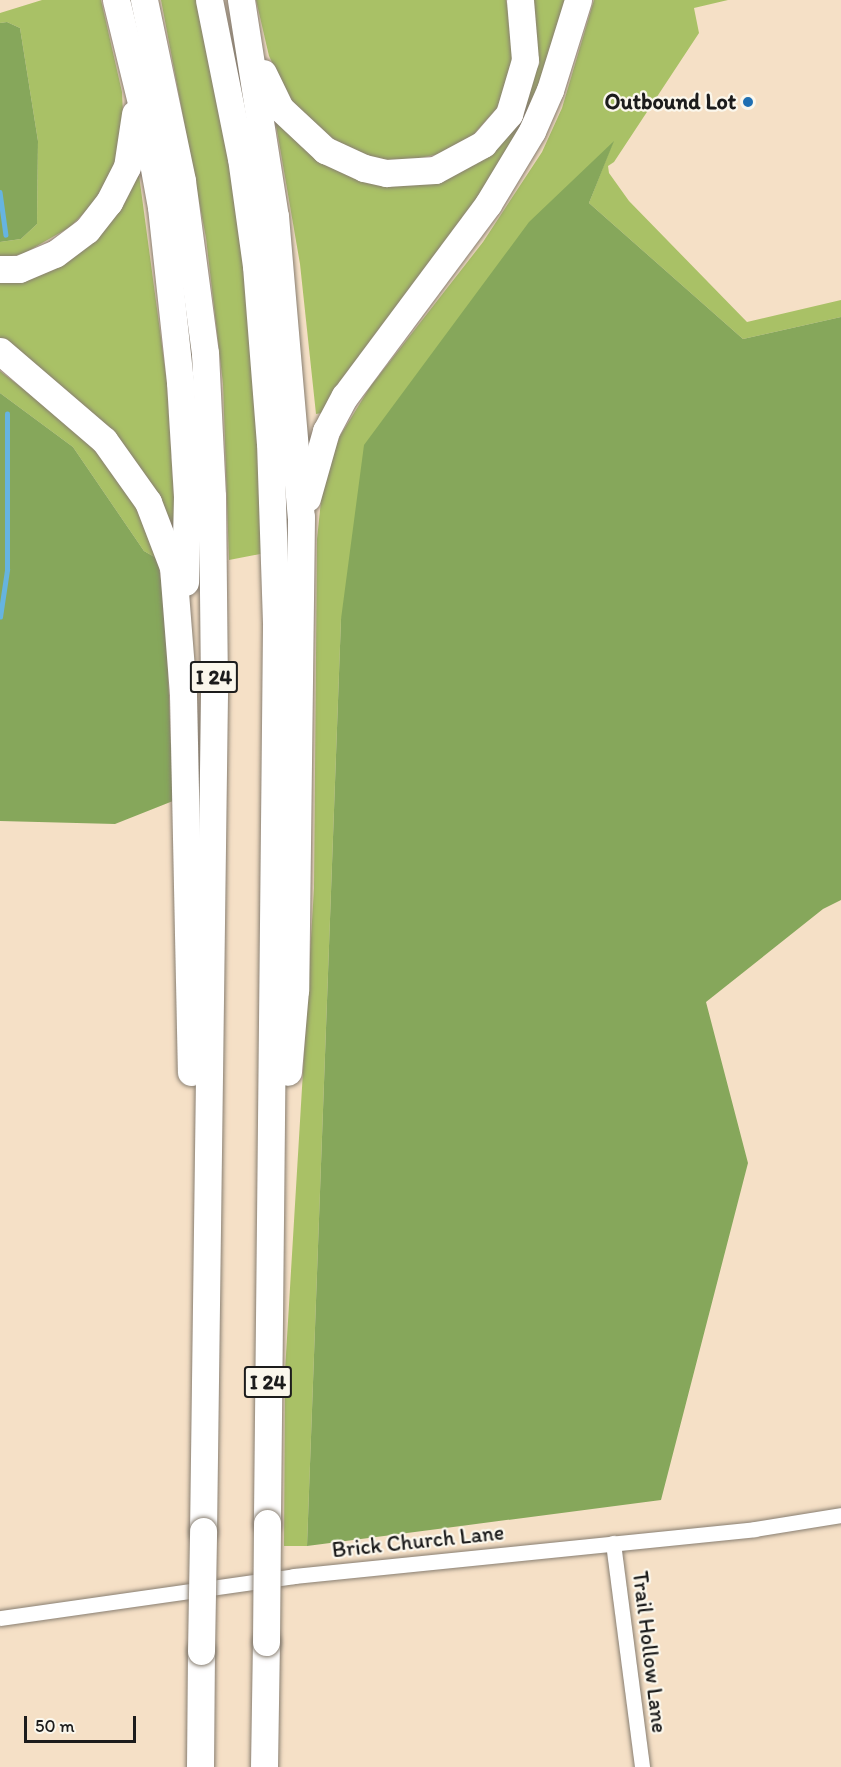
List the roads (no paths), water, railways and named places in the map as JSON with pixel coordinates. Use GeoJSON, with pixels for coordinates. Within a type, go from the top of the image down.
{"type":"FeatureCollection","features":[{"type":"Feature","properties":{"kind":"highway"},"geometry":{"type":"LineString","coordinates":[[241,0],[250,40],[286,316],[301,517],[295,990],[269,1288]]}},
{"type":"Feature","properties":{"kind":"highway"},"geometry":{"type":"LineString","coordinates":[[250,40],[280,108],[311,140],[364,168],[411,174],[462,159],[483,144],[509,114],[525,60],[520,0]]}},
{"type":"Feature","properties":{"kind":"highway"},"geometry":{"type":"LineString","coordinates":[[301,517],[326,431],[345,396],[488,204],[532,131],[550,90],[578,0]]}},
{"type":"Feature","properties":{"kind":"highway","name":"I 24"},"geometry":{"type":"LineString","coordinates":[[210,4],[241,158],[256,266],[270,442],[276,627],[264,1767]]}},
{"type":"Feature","properties":{"kind":"highway","name":"I 24"},"geometry":{"type":"LineString","coordinates":[[145,5],[182,181],[205,353],[212,496],[214,694],[200,1767]]}},
{"type":"Feature","properties":{"kind":"highway"},"geometry":{"type":"LineString","coordinates":[[118,7],[161,207],[180,382],[187,496],[183,694],[194,1198],[205,1349]]}},
{"type":"Feature","properties":{"kind":"highway"},"geometry":{"type":"LineString","coordinates":[[0,269],[19,268],[55,255],[87,230],[109,202],[127,166],[135,128],[133,74]]}},
{"type":"Feature","properties":{"kind":"highway"},"geometry":{"type":"LineString","coordinates":[[0,351],[104,440],[148,502],[173,567],[183,694]]}},
{"type":"Feature","properties":{"kind":"street","name":"Brick Church Lane"},"geometry":{"type":"LineString","coordinates":[[0,1618],[294,1576],[755,1529],[841,1515]]}},
{"type":"Feature","properties":{"kind":"street","name":"Trail Hollow Lane"},"geometry":{"type":"LineString","coordinates":[[613,1543],[642,1767]]}},
{"type":"Feature","properties":{"kind":"waterway"},"geometry":{"type":"LineString","coordinates":[[0,192],[6,235]]}},
{"type":"Feature","properties":{"kind":"waterway"},"geometry":{"type":"LineString","coordinates":[[0,617],[7,570],[7,414]]}},
{"type":"Feature","properties":{"kind":"place","name":"Outbound Lot"},"geometry":{"type":"Point","coordinates":[748,102]}}]}
